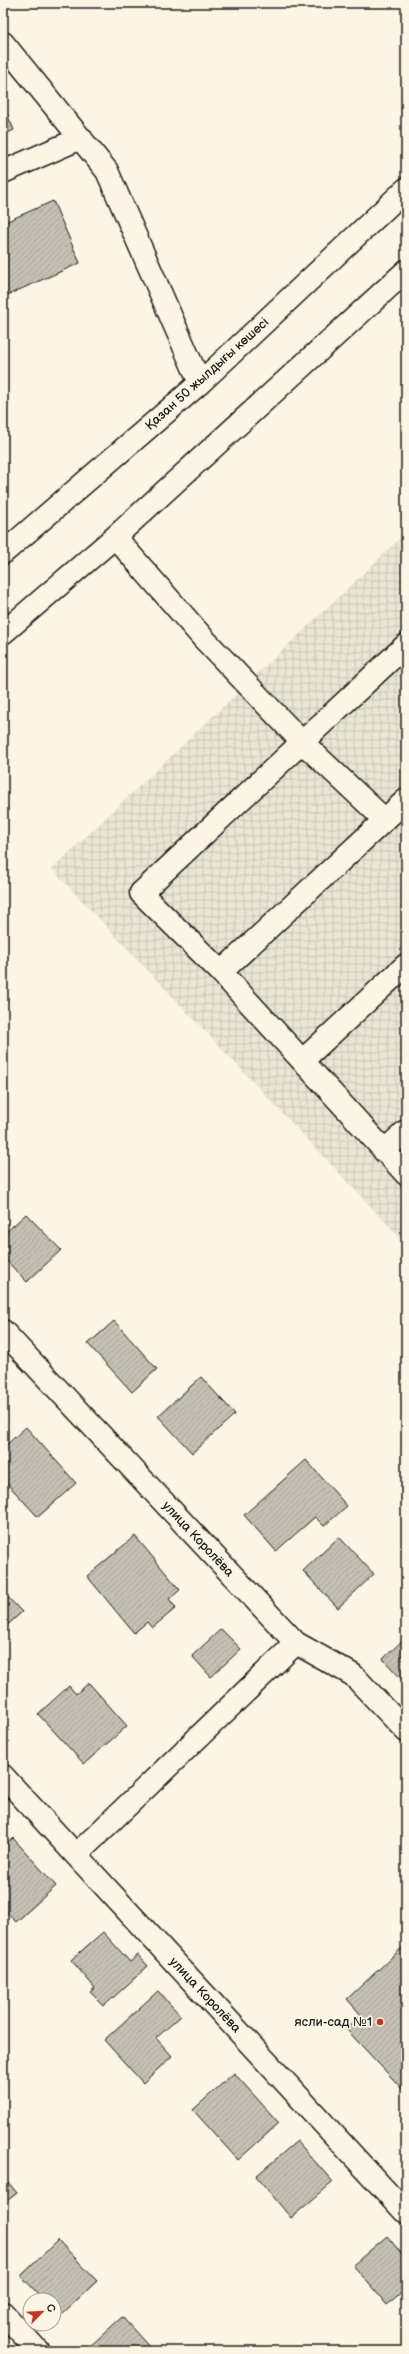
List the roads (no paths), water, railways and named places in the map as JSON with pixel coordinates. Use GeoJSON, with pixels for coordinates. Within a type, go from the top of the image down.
{"type":"FeatureCollection","features":[{"type":"Feature","properties":{"kind":"street"},"geometry":{"type":"LineString","coordinates":[[3,43],[108,171],[200,383]]}},
{"type":"Feature","properties":{"kind":"street"},"geometry":{"type":"LineString","coordinates":[[3,172],[81,138]]}},
{"type":"Feature","properties":{"kind":"street","name":"Қазан 50 жылдығы көшесі"},"geometry":{"type":"LineString","coordinates":[[3,552],[200,383],[406,189]]}},
{"type":"Feature","properties":{"kind":"street"},"geometry":{"type":"LineString","coordinates":[[3,633],[116,537],[406,271]]}},
{"type":"Feature","properties":{"kind":"street"},"geometry":{"type":"LineString","coordinates":[[116,537],[204,639],[302,742],[385,820]]}},
{"type":"Feature","properties":{"kind":"street"},"geometry":{"type":"LineString","coordinates":[[406,645],[141,893],[221,972],[304,1060],[406,1174]]}},
{"type":"Feature","properties":{"kind":"street"},"geometry":{"type":"LineString","coordinates":[[221,972],[406,800]]}},
{"type":"Feature","properties":{"kind":"street"},"geometry":{"type":"LineString","coordinates":[[304,1060],[406,965]]}},
{"type":"Feature","properties":{"kind":"street"},"geometry":{"type":"LineString","coordinates":[[384,1151],[406,1131]]}},
{"type":"Feature","properties":{"kind":"street","name":"улица Королёва"},"geometry":{"type":"LineString","coordinates":[[3,1331],[296,1643],[353,1675],[406,1731]]}},
{"type":"Feature","properties":{"kind":"street"},"geometry":{"type":"LineString","coordinates":[[76,1855],[296,1643]]}},
{"type":"Feature","properties":{"kind":"street","name":"улица Королёва"},"geometry":{"type":"LineString","coordinates":[[3,1776],[406,2213]]}},
{"type":"Feature","properties":{"kind":"street"},"geometry":{"type":"LineString","coordinates":[[3,2313],[38,2351]]}},
{"type":"Feature","properties":{"kind":"place","name":"ясли-сад №1"},"geometry":{"type":"Point","coordinates":[380,2022]}}]}
